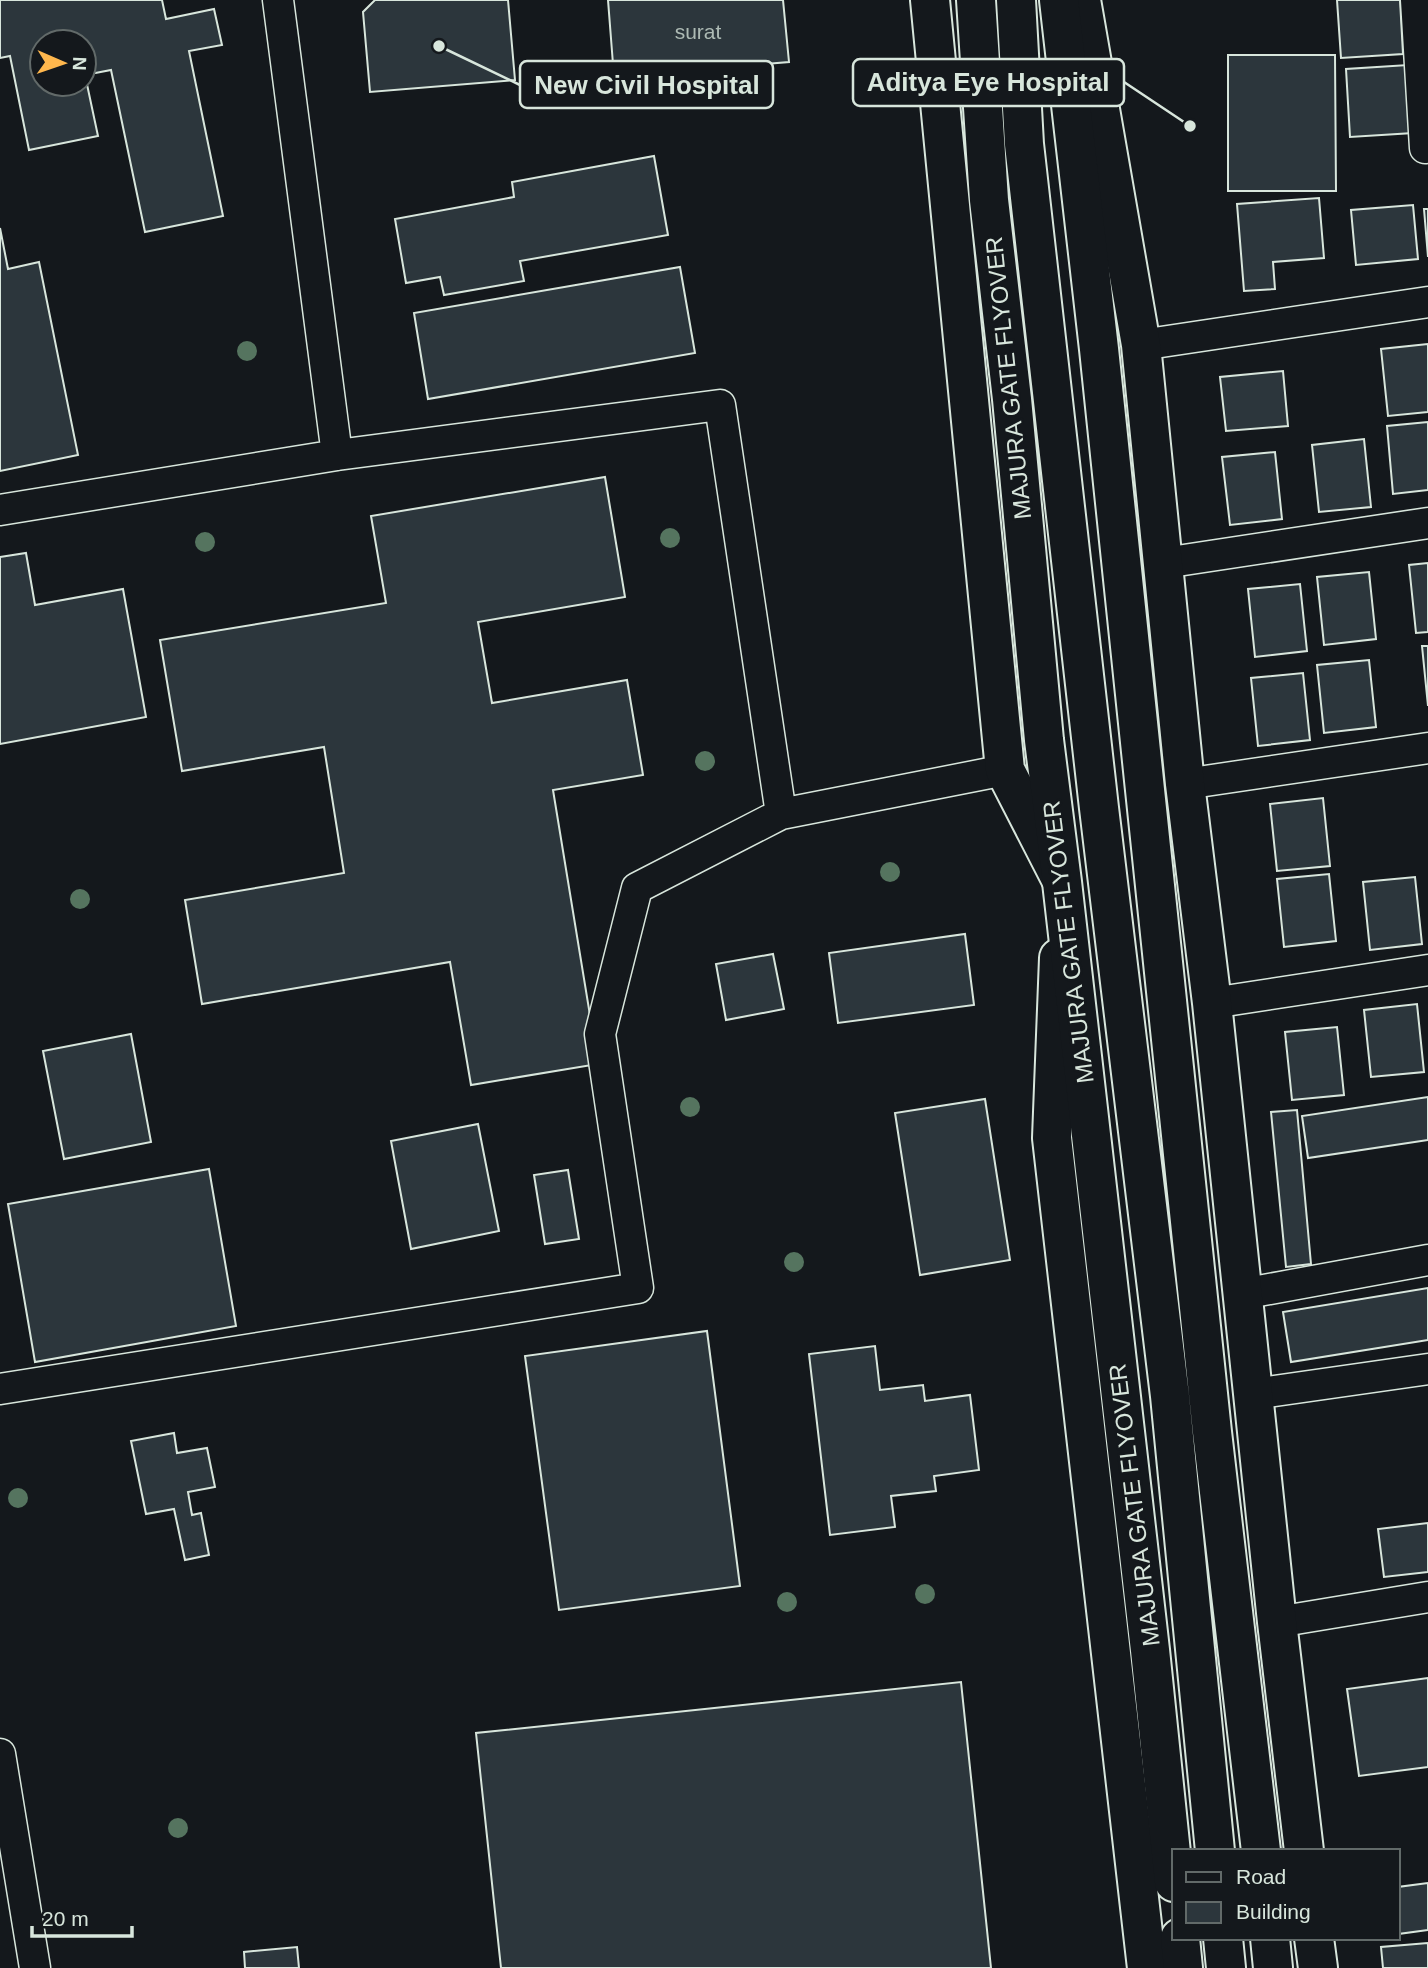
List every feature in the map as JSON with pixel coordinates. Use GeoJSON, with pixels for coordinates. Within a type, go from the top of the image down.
{"type":"FeatureCollection","features":[{"type":"Feature","properties":{"kind":"main road"},"geometry":{"type":"LineString","coordinates":[[930,0],[1005,770],[1062,883],[1052,1138],[1147,1968]]}},
{"type":"Feature","properties":{"kind":"main road","name":"MAJURA GATE FLYOVER"},"geometry":{"type":"LineString","coordinates":[[976,0],[989,200],[1012,399],[1044,740],[1150,1650],[1172,1863]]}},
{"type":"Feature","properties":{"kind":"main road","name":"MAJURA GATE FLYOVER"},"geometry":{"type":"LineString","coordinates":[[1016,0],[1024,144],[1099,808],[1170,1396],[1215,1849]]}},
{"type":"Feature","properties":{"kind":"main road"},"geometry":{"type":"LineString","coordinates":[[1059,0],[1099,349],[1211,1418],[1261,1849]]}},
{"type":"Feature","properties":{"kind":"main road"},"geometry":{"type":"LineString","coordinates":[[1081,0],[1141,345],[1185,784],[1212,1003],[1277,1622],[1304,1849]]}},
{"type":"Feature","properties":{"kind":"main road"},"geometry":{"type":"LineString","coordinates":[[1180,1940],[1183,1968]]}},
{"type":"Feature","properties":{"kind":"main road"},"geometry":{"type":"LineString","coordinates":[[1223,1940],[1226,1968]]}},
{"type":"Feature","properties":{"kind":"main road"},"geometry":{"type":"LineString","coordinates":[[1270,1940],[1273,1968]]}},
{"type":"Feature","properties":{"kind":"main road"},"geometry":{"type":"LineString","coordinates":[[1314,1940],[1318,1968]]}},
{"type":"Feature","properties":{"kind":"street"},"geometry":{"type":"LineString","coordinates":[[278,0],[337,455]]}},
{"type":"Feature","properties":{"kind":"street"},"geometry":{"type":"LineString","coordinates":[[1416,0],[1425,148]]}},
{"type":"Feature","properties":{"kind":"street"},"geometry":{"type":"LineString","coordinates":[[1141,345],[1428,302]]}},
{"type":"Feature","properties":{"kind":"street"},"geometry":{"type":"LineString","coordinates":[[0,510],[337,455],[720,405],[780,814]]}},
{"type":"Feature","properties":{"kind":"street"},"geometry":{"type":"LineString","coordinates":[[1164,564],[1428,523]]}},
{"type":"Feature","properties":{"kind":"street"},"geometry":{"type":"LineString","coordinates":[[1185,784],[1428,748]]}},
{"type":"Feature","properties":{"kind":"street"},"geometry":{"type":"LineString","coordinates":[[0,1389],[638,1288],[600,1034],[637,888],[780,814],[1005,770]]}},
{"type":"Feature","properties":{"kind":"street"},"geometry":{"type":"LineString","coordinates":[[1212,1003],[1428,970]]}},
{"type":"Feature","properties":{"kind":"street"},"geometry":{"type":"LineString","coordinates":[[1242,1294],[1428,1260]]}},
{"type":"Feature","properties":{"kind":"street"},"geometry":{"type":"LineString","coordinates":[[1253,1394],[1428,1368]]}},
{"type":"Feature","properties":{"kind":"street"},"geometry":{"type":"LineString","coordinates":[[1277,1622],[1428,1597]]}},
{"type":"Feature","properties":{"kind":"street"},"geometry":{"type":"LineString","coordinates":[[0,1754],[35,1968]]}},
{"type":"Feature","properties":{"kind":"building"},"geometry":{"type":"Polygon","coordinates":[[[0,0],[162,0],[166,19],[214,9],[222,45],[189,51],[223,216],[145,232],[111,70],[98,72],[98,28],[28,28],[28,98],[90,98],[98,136],[29,150],[10,56],[0,58],[0,0]]]}},
{"type":"Feature","properties":{"kind":"building"},"geometry":{"type":"Polygon","coordinates":[[[375,0],[508,0],[515,80],[370,92],[363,12],[375,0]]]}},
{"type":"Feature","properties":{"kind":"building"},"geometry":{"type":"Polygon","coordinates":[[[608,0],[783,0],[789,62],[614,77],[608,0]]]}},
{"type":"Feature","properties":{"kind":"building"},"geometry":{"type":"Polygon","coordinates":[[[1337,0],[1400,0],[1403,54],[1341,58],[1337,0]]]}},
{"type":"Feature","properties":{"kind":"building"},"geometry":{"type":"Polygon","coordinates":[[[1228,55],[1335,55],[1336,191],[1228,191],[1228,55]]]}},
{"type":"Feature","properties":{"kind":"building"},"geometry":{"type":"Polygon","coordinates":[[[1408,65],[1413,133],[1350,137],[1346,69],[1408,65]]]}},
{"type":"Feature","properties":{"kind":"building"},"geometry":{"type":"Polygon","coordinates":[[[654,156],[668,235],[520,261],[524,281],[444,295],[440,277],[406,283],[395,219],[514,197],[512,182],[654,156]]]}},
{"type":"Feature","properties":{"kind":"building"},"geometry":{"type":"Polygon","coordinates":[[[1319,198],[1324,258],[1273,262],[1275,289],[1244,291],[1237,204],[1319,198]]]}},
{"type":"Feature","properties":{"kind":"building"},"geometry":{"type":"Polygon","coordinates":[[[1413,205],[1418,259],[1356,265],[1351,210],[1413,205]]]}},
{"type":"Feature","properties":{"kind":"building"},"geometry":{"type":"Polygon","coordinates":[[[1424,209],[1428,209],[1428,257],[1424,209]]]}},
{"type":"Feature","properties":{"kind":"building"},"geometry":{"type":"Polygon","coordinates":[[[0,228],[8,269],[39,262],[78,455],[0,471],[0,228]]]}},
{"type":"Feature","properties":{"kind":"building"},"geometry":{"type":"Polygon","coordinates":[[[680,267],[695,353],[428,399],[414,313],[680,267]]]}},
{"type":"Feature","properties":{"kind":"building"},"geometry":{"type":"Polygon","coordinates":[[[1428,344],[1428,412],[1388,416],[1381,349],[1428,344]]]}},
{"type":"Feature","properties":{"kind":"building"},"geometry":{"type":"Polygon","coordinates":[[[1283,371],[1288,426],[1226,431],[1220,377],[1283,371]]]}},
{"type":"Feature","properties":{"kind":"building"},"geometry":{"type":"Polygon","coordinates":[[[1428,422],[1428,490],[1393,494],[1387,426],[1428,422]]]}},
{"type":"Feature","properties":{"kind":"building"},"geometry":{"type":"Polygon","coordinates":[[[1364,439],[1371,507],[1319,512],[1312,445],[1364,439]]]}},
{"type":"Feature","properties":{"kind":"building"},"geometry":{"type":"Polygon","coordinates":[[[1275,452],[1282,519],[1230,525],[1222,457],[1275,452]]]}},
{"type":"Feature","properties":{"kind":"building"},"geometry":{"type":"Polygon","coordinates":[[[605,477],[625,597],[478,622],[492,703],[627,680],[643,775],[553,790],[598,1064],[471,1085],[450,962],[202,1004],[185,900],[344,873],[324,747],[182,771],[160,640],[386,603],[371,516],[605,477]]]}},
{"type":"Feature","properties":{"kind":"building"},"geometry":{"type":"Polygon","coordinates":[[[26,553],[35,605],[123,589],[146,717],[0,744],[0,557],[26,553]]]}},
{"type":"Feature","properties":{"kind":"building"},"geometry":{"type":"Polygon","coordinates":[[[1428,563],[1428,632],[1416,633],[1409,565],[1428,563]]]}},
{"type":"Feature","properties":{"kind":"building"},"geometry":{"type":"Polygon","coordinates":[[[1369,572],[1376,639],[1324,645],[1317,577],[1369,572]]]}},
{"type":"Feature","properties":{"kind":"building"},"geometry":{"type":"Polygon","coordinates":[[[1300,584],[1307,651],[1255,657],[1248,589],[1300,584]]]}},
{"type":"Feature","properties":{"kind":"building"},"geometry":{"type":"Polygon","coordinates":[[[1422,646],[1428,646],[1428,706],[1422,646]]]}},
{"type":"Feature","properties":{"kind":"building"},"geometry":{"type":"Polygon","coordinates":[[[1369,660],[1376,727],[1324,733],[1317,665],[1369,660]]]}},
{"type":"Feature","properties":{"kind":"building"},"geometry":{"type":"Polygon","coordinates":[[[1303,673],[1310,740],[1258,746],[1251,678],[1303,673]]]}},
{"type":"Feature","properties":{"kind":"building"},"geometry":{"type":"Polygon","coordinates":[[[1323,798],[1330,866],[1277,871],[1270,804],[1323,798]]]}},
{"type":"Feature","properties":{"kind":"building"},"geometry":{"type":"Polygon","coordinates":[[[1329,874],[1336,941],[1284,947],[1277,879],[1329,874]]]}},
{"type":"Feature","properties":{"kind":"building"},"geometry":{"type":"Polygon","coordinates":[[[1415,877],[1422,944],[1370,950],[1363,882],[1415,877]]]}},
{"type":"Feature","properties":{"kind":"building"},"geometry":{"type":"Polygon","coordinates":[[[965,934],[974,1005],[838,1023],[829,953],[965,934]]]}},
{"type":"Feature","properties":{"kind":"building"},"geometry":{"type":"Polygon","coordinates":[[[773,954],[784,1009],[726,1020],[716,964],[773,954]]]}},
{"type":"Feature","properties":{"kind":"building"},"geometry":{"type":"Polygon","coordinates":[[[1417,1004],[1424,1072],[1371,1077],[1364,1010],[1417,1004]]]}},
{"type":"Feature","properties":{"kind":"building"},"geometry":{"type":"Polygon","coordinates":[[[1337,1027],[1344,1095],[1292,1100],[1285,1032],[1337,1027]]]}},
{"type":"Feature","properties":{"kind":"building"},"geometry":{"type":"Polygon","coordinates":[[[131,1034],[151,1142],[64,1159],[43,1051],[131,1034]]]}},
{"type":"Feature","properties":{"kind":"building"},"geometry":{"type":"Polygon","coordinates":[[[1428,1097],[1428,1140],[1308,1158],[1302,1116],[1428,1097]]]}},
{"type":"Feature","properties":{"kind":"building"},"geometry":{"type":"Polygon","coordinates":[[[985,1099],[1010,1260],[920,1275],[895,1113],[985,1099]]]}},
{"type":"Feature","properties":{"kind":"building"},"geometry":{"type":"Polygon","coordinates":[[[1297,1110],[1311,1264],[1286,1267],[1271,1112],[1297,1110]]]}},
{"type":"Feature","properties":{"kind":"building"},"geometry":{"type":"Polygon","coordinates":[[[478,1124],[499,1231],[411,1249],[391,1141],[478,1124]]]}},
{"type":"Feature","properties":{"kind":"building"},"geometry":{"type":"Polygon","coordinates":[[[209,1169],[236,1326],[35,1362],[8,1204],[209,1169]]]}},
{"type":"Feature","properties":{"kind":"building"},"geometry":{"type":"Polygon","coordinates":[[[568,1170],[579,1239],[545,1244],[534,1175],[568,1170]]]}},
{"type":"Feature","properties":{"kind":"building"},"geometry":{"type":"Polygon","coordinates":[[[1428,1288],[1428,1340],[1291,1362],[1283,1312],[1428,1288]]]}},
{"type":"Feature","properties":{"kind":"building"},"geometry":{"type":"Polygon","coordinates":[[[707,1331],[740,1586],[559,1610],[525,1356],[707,1331]]]}},
{"type":"Feature","properties":{"kind":"building"},"geometry":{"type":"Polygon","coordinates":[[[875,1346],[880,1390],[923,1385],[925,1401],[970,1395],[979,1470],[934,1476],[936,1491],[891,1496],[895,1527],[830,1535],[809,1354],[875,1346]]]}},
{"type":"Feature","properties":{"kind":"building"},"geometry":{"type":"Polygon","coordinates":[[[174,1433],[177,1453],[207,1448],[215,1487],[188,1492],[192,1515],[201,1513],[209,1555],[185,1560],[174,1509],[146,1514],[131,1441],[174,1433]]]}},
{"type":"Feature","properties":{"kind":"building"},"geometry":{"type":"Polygon","coordinates":[[[1428,1523],[1428,1572],[1384,1577],[1378,1529],[1428,1523]]]}},
{"type":"Feature","properties":{"kind":"building"},"geometry":{"type":"Polygon","coordinates":[[[1428,1678],[1428,1767],[1359,1776],[1347,1689],[1428,1678]]]}},
{"type":"Feature","properties":{"kind":"building"},"geometry":{"type":"Polygon","coordinates":[[[961,1682],[991,1968],[501,1968],[476,1733],[961,1682]]]}},
{"type":"Feature","properties":{"kind":"building"},"geometry":{"type":"Polygon","coordinates":[[[1428,1883],[1428,1930],[1400,1934],[1400,1887],[1428,1883]]]}},
{"type":"Feature","properties":{"kind":"building"},"geometry":{"type":"Polygon","coordinates":[[[1428,1943],[1428,1968],[1383,1968],[1381,1947],[1428,1943]]]}},
{"type":"Feature","properties":{"kind":"building"},"geometry":{"type":"Polygon","coordinates":[[[297,1947],[299,1968],[245,1968],[244,1952],[297,1947]]]}},
{"type":"Feature","properties":{"kind":"place","name":"New Civil Hospital"},"geometry":{"type":"Point","coordinates":[439,46]}},
{"type":"Feature","properties":{"kind":"place","name":"Aditya Eye Hospital"},"geometry":{"type":"Point","coordinates":[1190,126]}}]}
